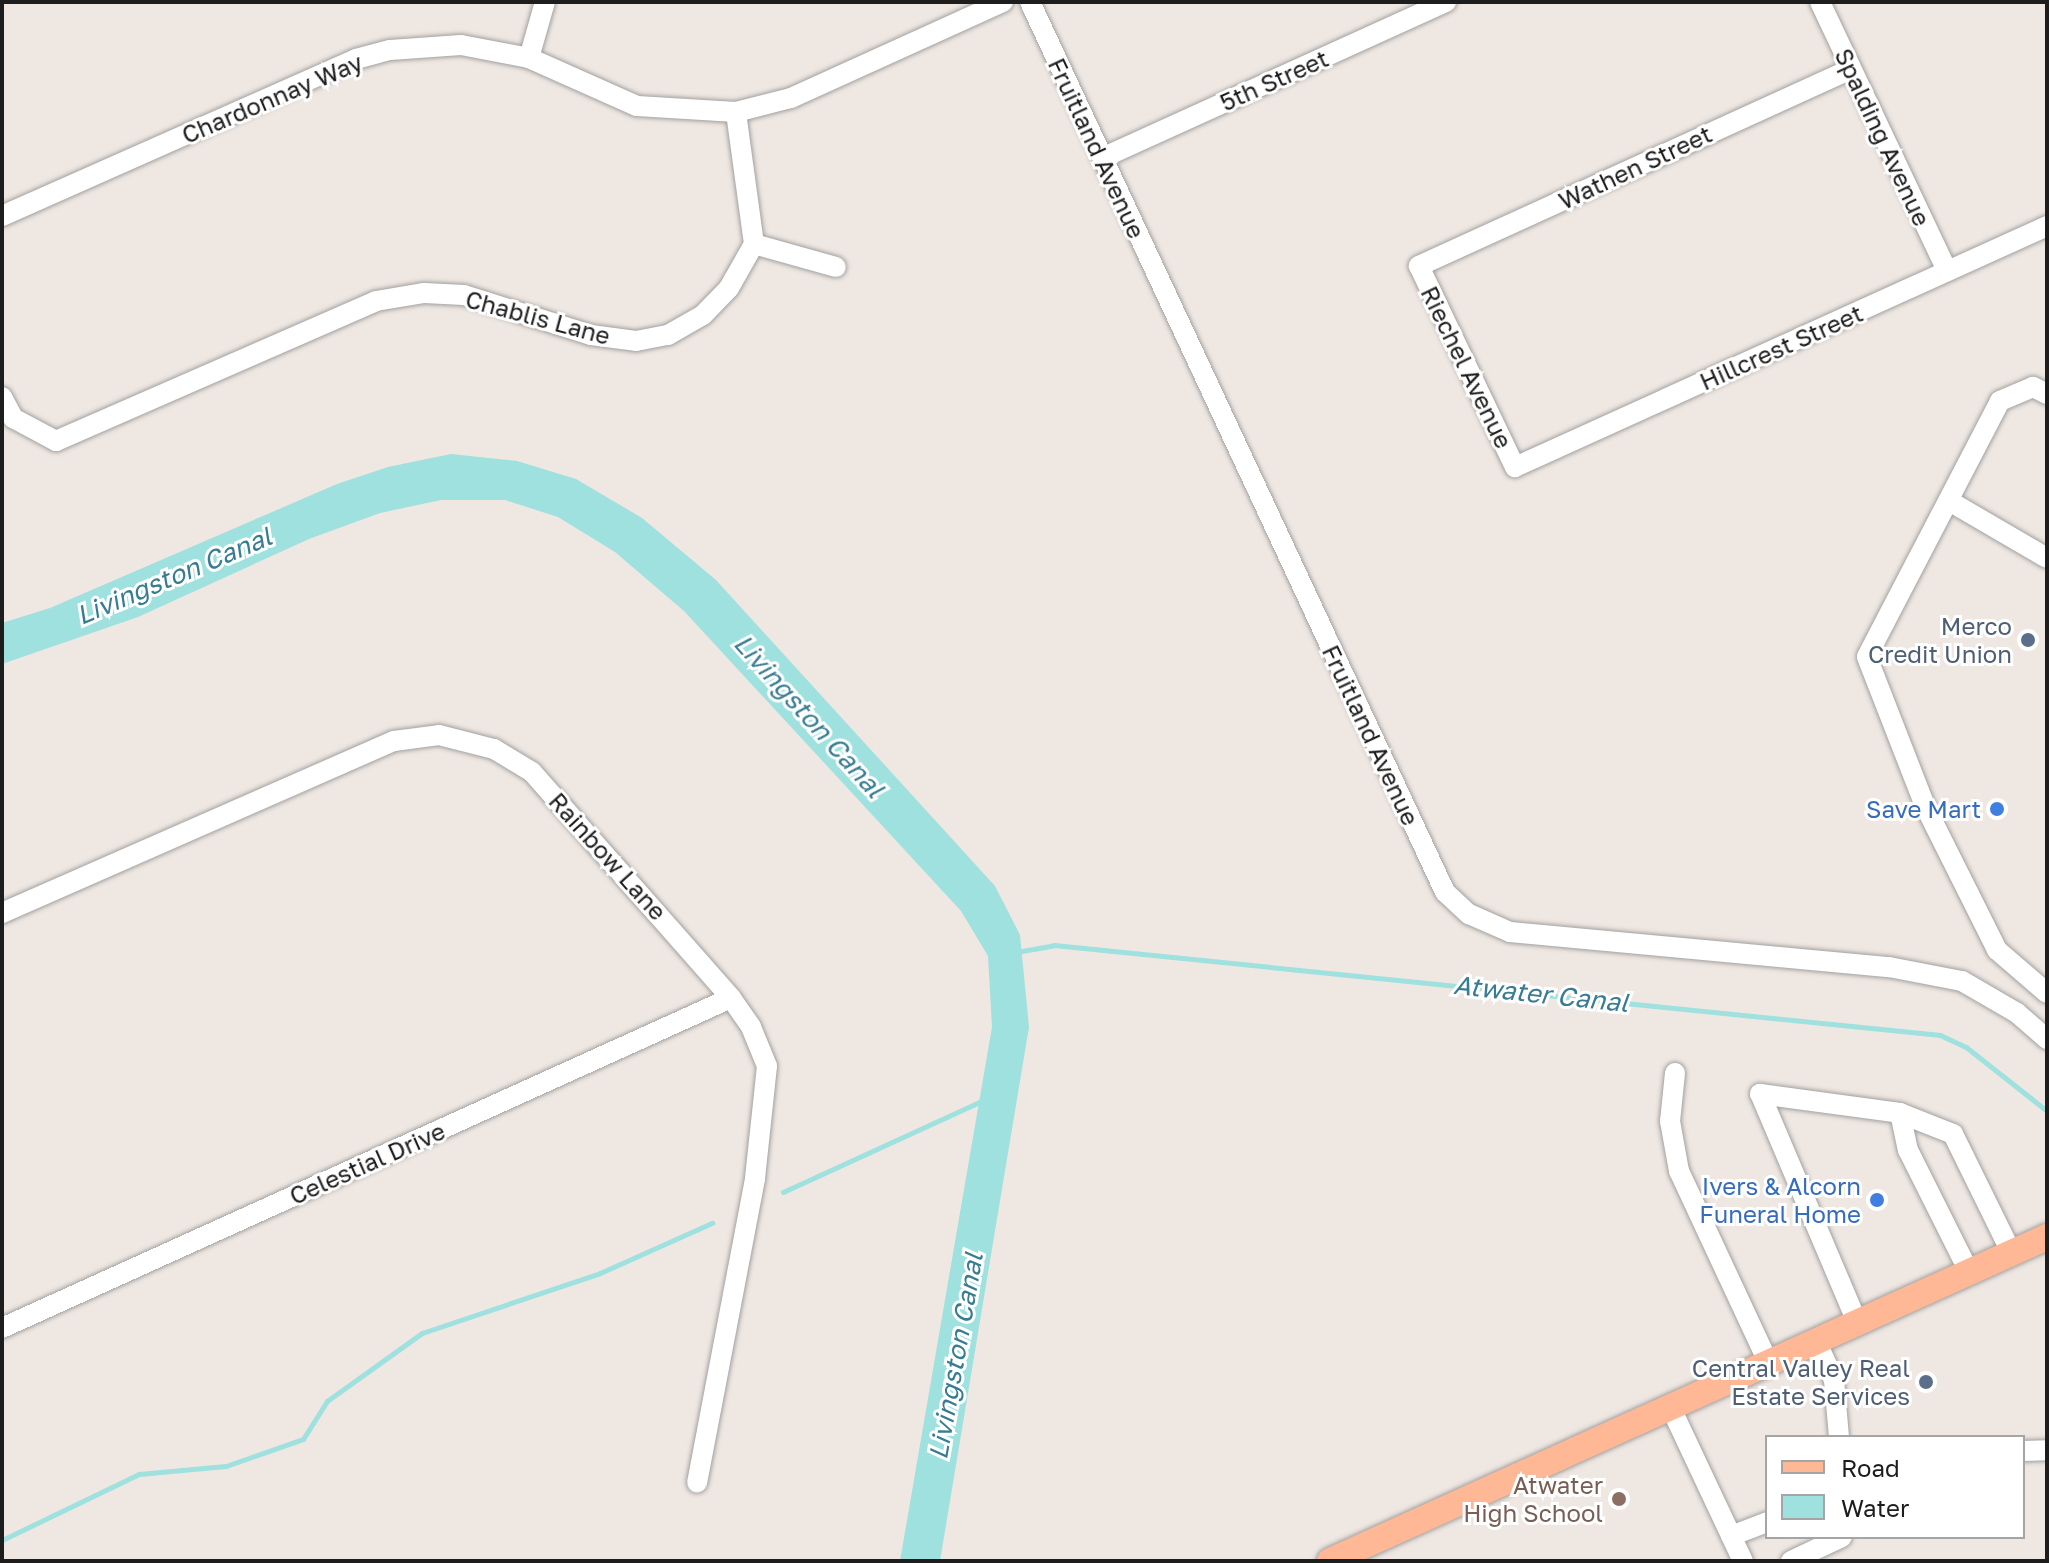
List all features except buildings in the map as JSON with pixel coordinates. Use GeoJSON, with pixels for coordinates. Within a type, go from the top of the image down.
{"type":"FeatureCollection","features":[{"type":"Feature","properties":{"kind":"main road"},"geometry":{"type":"LineString","coordinates":[[1330,1561],[2047,1237]]}},
{"type":"Feature","properties":{"kind":"street"},"geometry":{"type":"LineString","coordinates":[[529,58],[545,2]]}},
{"type":"Feature","properties":{"kind":"street","name":"Chardonnay Way"},"geometry":{"type":"LineString","coordinates":[[2,216],[356,59],[390,50],[461,45],[529,58],[637,106],[736,112],[791,98],[1003,2]]}},
{"type":"Feature","properties":{"kind":"street","name":"Fruitland Avenue"},"geometry":{"type":"LineString","coordinates":[[1030,2],[1445,892],[1469,914],[1510,932],[1889,967],[1962,981],[2017,1013],[2047,1039]]}},
{"type":"Feature","properties":{"kind":"street","name":"5th Street"},"geometry":{"type":"LineString","coordinates":[[1102,158],[1446,2]]}},
{"type":"Feature","properties":{"kind":"street","name":"Spalding Avenue"},"geometry":{"type":"LineString","coordinates":[[1820,2],[1947,271]]}},
{"type":"Feature","properties":{"kind":"street","name":"Wathen Street"},"geometry":{"type":"LineString","coordinates":[[1419,266],[1851,69]]}},
{"type":"Feature","properties":{"kind":"street"},"geometry":{"type":"LineString","coordinates":[[736,112],[754,244],[836,267]]}},
{"type":"Feature","properties":{"kind":"street","name":"Hillcrest Street"},"geometry":{"type":"LineString","coordinates":[[1515,467],[2047,226]]}},
{"type":"Feature","properties":{"kind":"street","name":"Chablis Lane"},"geometry":{"type":"LineString","coordinates":[[2,397],[13,418],[56,441],[376,301],[424,293],[464,295],[591,335],[636,341],[668,335],[703,315],[729,288],[754,244]]}},
{"type":"Feature","properties":{"kind":"street","name":"Riechel Avenue"},"geometry":{"type":"LineString","coordinates":[[1419,266],[1515,467]]}},
{"type":"Feature","properties":{"kind":"street"},"geometry":{"type":"LineString","coordinates":[[2047,394],[2033,387],[2000,401],[1867,657],[1925,806],[1997,950],[2047,993]]}},
{"type":"Feature","properties":{"kind":"street"},"geometry":{"type":"LineString","coordinates":[[1949,501],[2047,558]]}},
{"type":"Feature","properties":{"kind":"street","name":"Rainbow Lane"},"geometry":{"type":"LineString","coordinates":[[2,913],[394,741],[439,735],[494,749],[532,772],[731,998],[751,1027],[767,1066],[765,1104],[697,1483]]}},
{"type":"Feature","properties":{"kind":"street","name":"Celestial Drive"},"geometry":{"type":"LineString","coordinates":[[2,1328],[731,998]]}},
{"type":"Feature","properties":{"kind":"street"},"geometry":{"type":"LineString","coordinates":[[1675,1073],[1670,1121],[1679,1171],[1768,1362]]}},
{"type":"Feature","properties":{"kind":"street"},"geometry":{"type":"LineString","coordinates":[[1857,1322],[1760,1094],[1900,1113],[1953,1134],[2011,1252]]}},
{"type":"Feature","properties":{"kind":"street"},"geometry":{"type":"LineString","coordinates":[[1900,1113],[1908,1150],[1969,1272]]}},
{"type":"Feature","properties":{"kind":"street"},"geometry":{"type":"LineString","coordinates":[[1816,1341],[1834,1380],[1839,1435]]}},
{"type":"Feature","properties":{"kind":"street"},"geometry":{"type":"LineString","coordinates":[[1670,1406],[1743,1561]]}},
{"type":"Feature","properties":{"kind":"street"},"geometry":{"type":"LineString","coordinates":[[2025,1451],[2047,1450]]}},
{"type":"Feature","properties":{"kind":"street"},"geometry":{"type":"LineString","coordinates":[[1731,1536],[1765,1523]]}},
{"type":"Feature","properties":{"kind":"street"},"geometry":{"type":"LineString","coordinates":[[1791,1561],[1838,1539]]}},
{"type":"Feature","properties":{"kind":"water","name":"Livingston Canal"},"geometry":{"type":"Polygon","coordinates":[[[451,454],[517,461],[576,479],[642,518],[716,580],[995,886],[1020,935],[1029,1027],[940,1561],[900,1561],[992,1027],[988,956],[961,911],[684,611],[615,552],[558,517],[505,500],[441,500],[380,513],[309,539],[138,617],[2,664],[2,623],[50,608],[337,484],[388,467],[451,454]]]}},
{"type":"Feature","properties":{"kind":"waterway","name":"Atwater Canal"},"geometry":{"type":"LineString","coordinates":[[1016,952],[1054,945],[1940,1035],[1966,1047],[2047,1111]]}},
{"type":"Feature","properties":{"kind":"waterway"},"geometry":{"type":"LineString","coordinates":[[783,1192],[982,1101]]}},
{"type":"Feature","properties":{"kind":"waterway"},"geometry":{"type":"LineString","coordinates":[[2,1540],[139,1474],[226,1466],[303,1439],[327,1401],[422,1333],[600,1273],[712,1223]]}},
{"type":"Feature","properties":{"kind":"place","name":"Merco Credit Union"},"geometry":{"type":"Point","coordinates":[2028,640]}},
{"type":"Feature","properties":{"kind":"place","name":"Save Mart"},"geometry":{"type":"Point","coordinates":[1997,809]}},
{"type":"Feature","properties":{"kind":"place","name":"Ivers & Alcorn Funeral Home"},"geometry":{"type":"Point","coordinates":[1877,1200]}},
{"type":"Feature","properties":{"kind":"place","name":"Central Valley Real Estate Services"},"geometry":{"type":"Point","coordinates":[1926,1382]}},
{"type":"Feature","properties":{"kind":"place","name":"Atwater High School"},"geometry":{"type":"Point","coordinates":[1619,1499]}}]}
